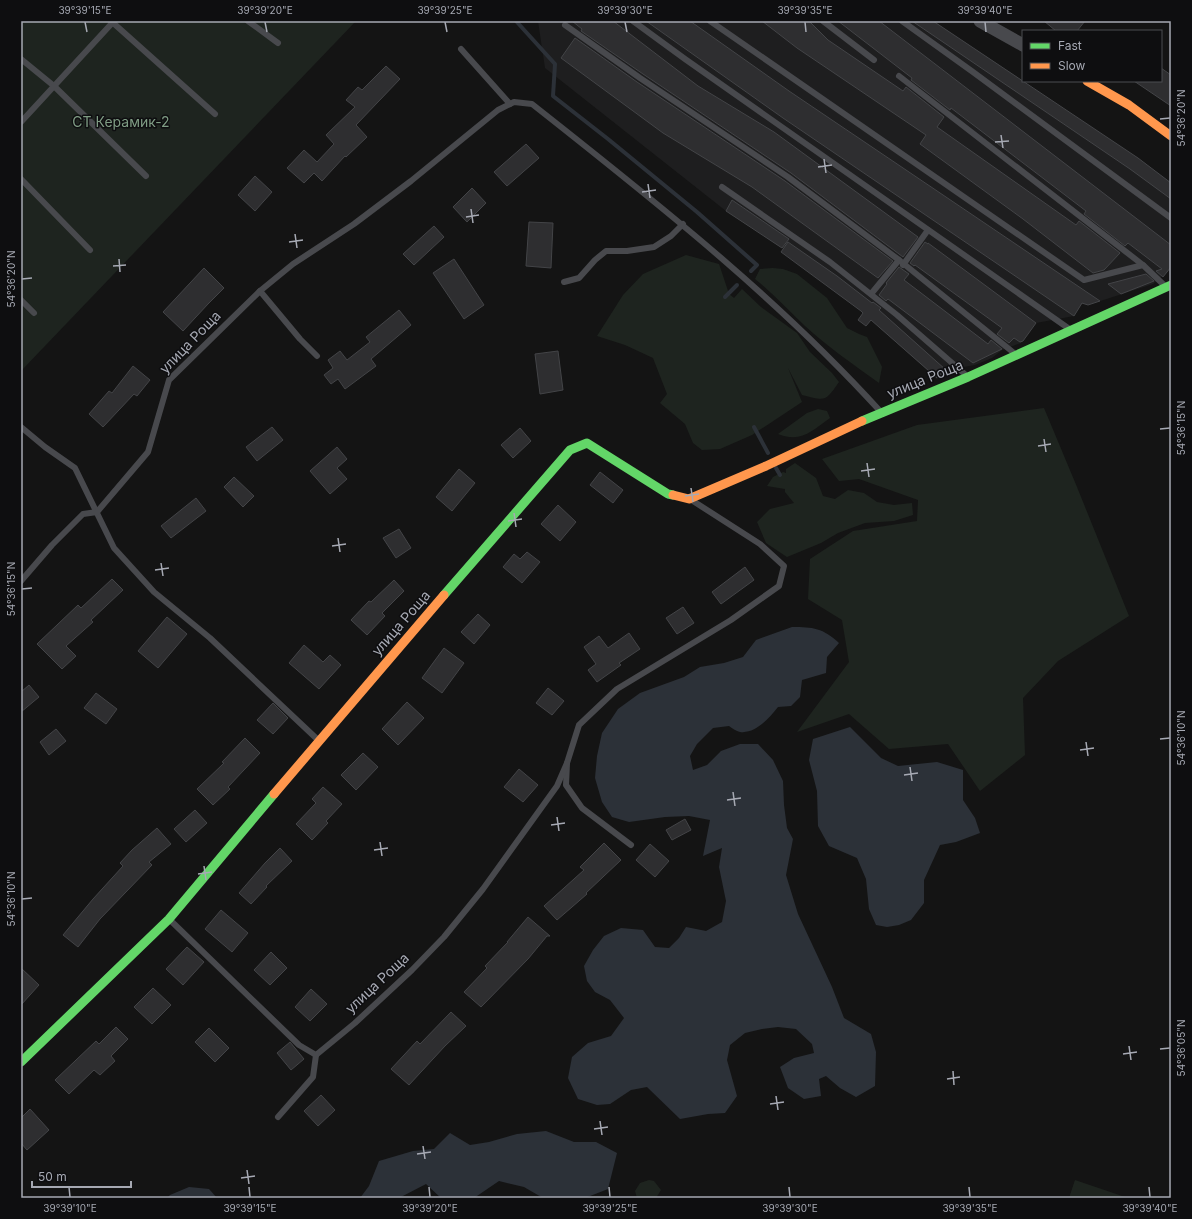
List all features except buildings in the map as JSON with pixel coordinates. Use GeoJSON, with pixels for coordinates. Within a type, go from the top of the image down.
{"type":"FeatureCollection","features":[{"type":"Feature","properties":{"kind":"street"},"geometry":{"type":"LineString","coordinates":[[980,21],[1022,44]]}},
{"type":"Feature","properties":{"kind":"street"},"geometry":{"type":"LineString","coordinates":[[1089,82],[1129,105],[1171,136]]}},
{"type":"Feature","properties":{"kind":"street","name":"улица Роща"},"geometry":{"type":"LineString","coordinates":[[21,1062],[169,919],[318,740],[570,450],[587,443],[668,494],[689,499],[766,466],[881,412],[968,377],[1168,286]]}},
{"type":"Feature","properties":{"kind":"lane"},"geometry":{"type":"LineString","coordinates":[[21,122],[112,21],[215,114]]}},
{"type":"Feature","properties":{"kind":"lane"},"geometry":{"type":"LineString","coordinates":[[248,21],[278,43]]}},
{"type":"Feature","properties":{"kind":"lane"},"geometry":{"type":"LineString","coordinates":[[633,21],[1071,330]]}},
{"type":"Feature","properties":{"kind":"lane"},"geometry":{"type":"LineString","coordinates":[[710,21],[1084,280],[1143,265]]}},
{"type":"Feature","properties":{"kind":"lane"},"geometry":{"type":"LineString","coordinates":[[823,21],[874,60]]}},
{"type":"Feature","properties":{"kind":"lane"},"geometry":{"type":"LineString","coordinates":[[902,21],[1171,218]]}},
{"type":"Feature","properties":{"kind":"lane"},"geometry":{"type":"LineString","coordinates":[[565,25],[640,78],[788,177],[901,262],[1017,355]]}},
{"type":"Feature","properties":{"kind":"lane"},"geometry":{"type":"LineString","coordinates":[[461,49],[510,104],[514,102],[532,104],[552,118],[683,224],[770,301],[850,378],[881,412]]}},
{"type":"Feature","properties":{"kind":"lane"},"geometry":{"type":"LineString","coordinates":[[21,59],[54,86],[146,176]]}},
{"type":"Feature","properties":{"kind":"lane"},"geometry":{"type":"LineString","coordinates":[[899,76],[1168,286]]}},
{"type":"Feature","properties":{"kind":"lane","name":"улица Роща"},"geometry":{"type":"LineString","coordinates":[[97,512],[148,452],[169,380],[260,291],[293,264],[354,224],[407,184],[498,110],[510,104]]}},
{"type":"Feature","properties":{"kind":"lane"},"geometry":{"type":"LineString","coordinates":[[21,179],[90,250]]}},
{"type":"Feature","properties":{"kind":"lane"},"geometry":{"type":"LineString","coordinates":[[722,187],[830,262],[897,315],[968,377]]}},
{"type":"Feature","properties":{"kind":"lane"},"geometry":{"type":"LineString","coordinates":[[564,282],[579,278],[595,260],[606,252],[654,247],[671,236],[683,224]]}},
{"type":"Feature","properties":{"kind":"lane"},"geometry":{"type":"LineString","coordinates":[[871,294],[928,230]]}},
{"type":"Feature","properties":{"kind":"lane"},"geometry":{"type":"LineString","coordinates":[[260,291],[300,339],[317,356]]}},
{"type":"Feature","properties":{"kind":"lane"},"geometry":{"type":"LineString","coordinates":[[21,300],[34,313]]}},
{"type":"Feature","properties":{"kind":"lane"},"geometry":{"type":"LineString","coordinates":[[21,427],[45,448],[75,468],[114,548],[154,592],[210,638],[318,740]]}},
{"type":"Feature","properties":{"kind":"lane","name":"улица Роща"},"geometry":{"type":"LineString","coordinates":[[316,1055],[412,970],[444,937],[483,889],[557,786],[567,763],[579,725],[617,689],[731,620],[779,586],[784,566],[760,544],[689,499]]}},
{"type":"Feature","properties":{"kind":"lane"},"geometry":{"type":"LineString","coordinates":[[21,581],[52,544],[83,514],[97,512]]}},
{"type":"Feature","properties":{"kind":"lane","name":"улица Роща"},"geometry":{"type":"LineString","coordinates":[[567,763],[566,785],[582,808],[631,845]]}},
{"type":"Feature","properties":{"kind":"lane"},"geometry":{"type":"LineString","coordinates":[[169,919],[299,1045],[316,1055],[313,1077],[278,1117]]}},
{"type":"Feature","properties":{"kind":"shaded area"},"geometry":{"type":"Polygon","coordinates":[[[538,21],[933,21],[1022,80],[1022,82],[1024,82],[1138,158],[1171,183],[1171,267],[1153,284],[1088,305],[1082,304],[1074,316],[1036,323],[1021,343],[1002,350],[992,358],[975,365],[946,370],[937,379],[861,311],[827,286],[783,249],[726,211],[545,68],[538,21]]]}},
{"type":"Feature","properties":{"kind":"shaded area"},"geometry":{"type":"Polygon","coordinates":[[[792,627],[806,627],[823,631],[839,643],[827,657],[826,673],[802,680],[800,697],[791,706],[778,707],[771,716],[757,728],[746,732],[740,732],[729,726],[713,728],[697,744],[690,756],[693,770],[707,765],[721,751],[740,744],[758,744],[773,760],[783,781],[787,828],[793,839],[786,875],[798,914],[832,987],[844,1018],[871,1034],[876,1052],[875,1086],[856,1097],[840,1088],[826,1076],[819,1079],[821,1096],[804,1099],[788,1088],[780,1067],[794,1058],[814,1053],[812,1044],[796,1029],[778,1027],[745,1033],[730,1045],[727,1060],[737,1096],[725,1113],[708,1114],[680,1119],[647,1087],[631,1090],[610,1104],[597,1105],[578,1099],[568,1078],[572,1057],[588,1043],[611,1036],[624,1018],[610,1000],[595,992],[587,981],[584,966],[593,950],[604,936],[621,928],[643,930],[655,947],[669,948],[679,938],[686,927],[706,931],[722,922],[726,901],[719,867],[722,848],[703,856],[710,820],[689,816],[665,817],[629,822],[612,817],[602,802],[595,778],[597,756],[602,733],[618,709],[640,693],[684,677],[700,667],[724,663],[743,657],[756,640],[792,627]]]}},
{"type":"Feature","properties":{"kind":"shaded area"},"geometry":{"type":"Polygon","coordinates":[[[850,727],[881,758],[898,766],[937,762],[963,770],[963,800],[975,818],[980,833],[956,842],[940,845],[924,880],[924,903],[911,920],[899,925],[887,927],[876,925],[869,909],[866,879],[857,858],[829,846],[818,826],[817,791],[809,760],[813,739],[850,727]]]}},
{"type":"Feature","properties":{"kind":"shaded area"},"geometry":{"type":"Polygon","coordinates":[[[546,1131],[574,1142],[596,1142],[617,1153],[608,1189],[585,1198],[543,1198],[524,1187],[499,1181],[474,1198],[441,1198],[426,1184],[399,1198],[360,1198],[369,1186],[379,1161],[413,1151],[434,1149],[450,1133],[470,1145],[489,1142],[517,1134],[546,1131]]]}},
{"type":"Feature","properties":{"kind":"shaded area"},"geometry":{"type":"Polygon","coordinates":[[[189,1187],[209,1189],[217,1198],[167,1198],[170,1195],[189,1187]]]}},
{"type":"Feature","properties":{"kind":"green space","name":"СТ Керамик-2"},"geometry":{"type":"Polygon","coordinates":[[[21,21],[356,21],[21,371],[21,21]]]}},
{"type":"Feature","properties":{"kind":"green space"},"geometry":{"type":"Polygon","coordinates":[[[686,255],[719,264],[729,294],[734,298],[742,289],[761,307],[797,333],[810,352],[832,373],[839,382],[831,393],[821,399],[802,395],[788,368],[802,402],[752,435],[720,449],[702,450],[693,443],[685,424],[660,403],[667,394],[653,358],[625,345],[597,336],[623,295],[643,274],[686,255]]]}},
{"type":"Feature","properties":{"kind":"green space"},"geometry":{"type":"Polygon","coordinates":[[[760,269],[783,269],[797,274],[827,298],[847,328],[867,337],[882,367],[879,383],[841,356],[814,334],[755,279],[760,269]]]}},
{"type":"Feature","properties":{"kind":"green space"},"geometry":{"type":"Polygon","coordinates":[[[1044,408],[1129,616],[1058,661],[1023,698],[1025,755],[980,791],[948,744],[889,749],[849,714],[797,732],[849,662],[842,620],[808,599],[810,559],[853,531],[917,521],[918,500],[859,479],[839,481],[822,459],[917,425],[1044,408]]]}},
{"type":"Feature","properties":{"kind":"green space"},"geometry":{"type":"Polygon","coordinates":[[[818,409],[827,411],[830,418],[812,431],[794,437],[778,434],[807,413],[818,409]]]}},
{"type":"Feature","properties":{"kind":"green space"},"geometry":{"type":"Polygon","coordinates":[[[795,463],[816,478],[823,496],[835,499],[848,490],[864,493],[877,502],[894,505],[912,503],[913,515],[894,521],[865,523],[838,533],[821,543],[787,557],[766,543],[757,522],[770,509],[794,503],[785,492],[785,489],[767,486],[773,477],[783,472],[786,473],[786,469],[795,463]]]}},
{"type":"Feature","properties":{"kind":"green space"},"geometry":{"type":"Polygon","coordinates":[[[649,1180],[654,1181],[661,1190],[656,1198],[637,1198],[635,1191],[640,1183],[649,1180]]]}},
{"type":"Feature","properties":{"kind":"green space"},"geometry":{"type":"Polygon","coordinates":[[[1075,1180],[1128,1198],[1069,1198],[1075,1180]]]}},
{"type":"Feature","properties":{"kind":"waterway"},"geometry":{"type":"LineString","coordinates":[[516,21],[555,64],[553,96],[697,212],[757,265],[751,271]]}},
{"type":"Feature","properties":{"kind":"waterway"},"geometry":{"type":"LineString","coordinates":[[725,297],[737,285]]}},
{"type":"Feature","properties":{"kind":"waterway"},"geometry":{"type":"LineString","coordinates":[[754,427],[768,453]]}},
{"type":"Feature","properties":{"kind":"waterway"},"geometry":{"type":"LineString","coordinates":[[776,468],[780,475]]}},
{"type":"Feature","properties":{"kind":"traffic: fast"},"geometry":{"type":"LineString","coordinates":[[862,421],[968,377],[1171,285]]}},
{"type":"Feature","properties":{"kind":"traffic: fast"},"geometry":{"type":"LineString","coordinates":[[444,595],[570,450],[587,443],[668,494],[673,495]]}},
{"type":"Feature","properties":{"kind":"traffic: fast"},"geometry":{"type":"LineString","coordinates":[[21,1062],[169,919],[274,794]]}},
{"type":"Feature","properties":{"kind":"traffic: slow"},"geometry":{"type":"LineString","coordinates":[[1089,82],[1129,105],[1171,136]]}},
{"type":"Feature","properties":{"kind":"traffic: slow"},"geometry":{"type":"LineString","coordinates":[[673,495],[689,499],[766,466],[862,421]]}},
{"type":"Feature","properties":{"kind":"traffic: slow"},"geometry":{"type":"LineString","coordinates":[[274,794],[444,595]]}}]}
